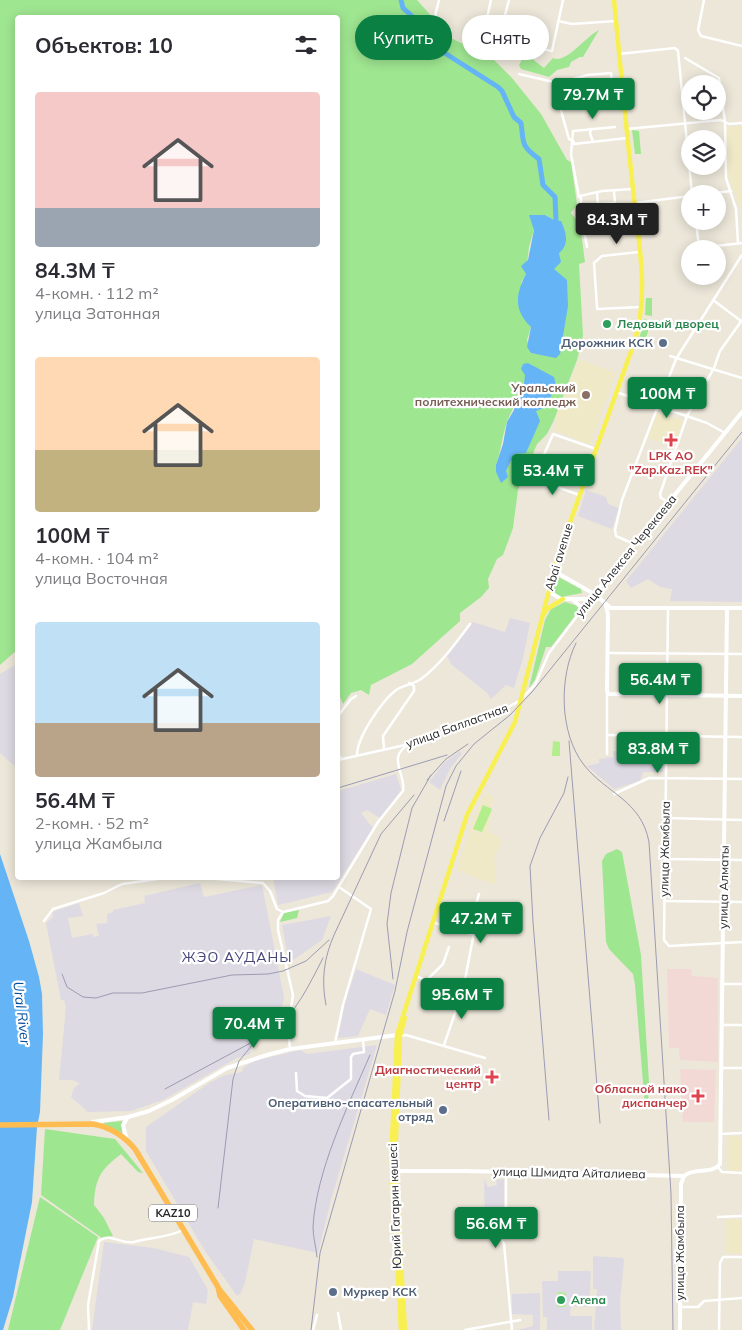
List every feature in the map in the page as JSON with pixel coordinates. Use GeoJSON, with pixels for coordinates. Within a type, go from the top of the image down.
{"type":"FeatureCollection","features":[{"type":"Feature","properties":{"kind":"highway","name":"KAZ10"},"geometry":{"type":"LineString","coordinates":[[0,1125],[82,1123],[102,1126],[126,1140],[135,1149],[244,1330]]}},
{"type":"Feature","properties":{"kind":"highway","name":"KAZ10"},"geometry":{"type":"LineString","coordinates":[[233,1310],[252,1330]]}},
{"type":"Feature","properties":{"kind":"main road","name":"Abai avenue"},"geometry":{"type":"LineString","coordinates":[[541,617],[554,567],[638,330],[642,307],[639,252],[614,0]]}},
{"type":"Feature","properties":{"kind":"main road"},"geometry":{"type":"LineString","coordinates":[[541,617],[547,609],[563,599]]}},
{"type":"Feature","properties":{"kind":"main road","name":"Юрий Гагарин көшесі"},"geometry":{"type":"LineString","coordinates":[[403,1330],[393,1171],[398,1036],[471,806],[510,736],[519,713],[541,617]]}},
{"type":"Feature","properties":{"kind":"main road","name":"Юрий Гагарин көшесі"},"geometry":{"type":"LineString","coordinates":[[398,1036],[433,923]]}},
{"type":"Feature","properties":{"kind":"street"},"geometry":{"type":"LineString","coordinates":[[435,15],[439,0]]}},
{"type":"Feature","properties":{"kind":"street"},"geometry":{"type":"LineString","coordinates":[[488,15],[491,0]]}},
{"type":"Feature","properties":{"kind":"street"},"geometry":{"type":"LineString","coordinates":[[506,15],[510,0]]}},
{"type":"Feature","properties":{"kind":"street"},"geometry":{"type":"LineString","coordinates":[[549,50],[552,51],[563,0]]}},
{"type":"Feature","properties":{"kind":"street"},"geometry":{"type":"LineString","coordinates":[[704,0],[698,30],[701,36],[742,46]]}},
{"type":"Feature","properties":{"kind":"street"},"geometry":{"type":"LineString","coordinates":[[558,21],[572,24],[616,20]]}},
{"type":"Feature","properties":{"kind":"street"},"geometry":{"type":"LineString","coordinates":[[619,54],[675,48],[678,51],[690,185]]}},
{"type":"Feature","properties":{"kind":"street"},"geometry":{"type":"LineString","coordinates":[[685,58],[719,78],[725,122],[726,178],[732,191],[736,209],[738,244]]}},
{"type":"Feature","properties":{"kind":"street"},"geometry":{"type":"LineString","coordinates":[[518,74],[558,83],[588,75],[611,73],[612,82],[622,82]]}},
{"type":"Feature","properties":{"kind":"street"},"geometry":{"type":"LineString","coordinates":[[558,83],[559,99],[569,139],[574,143],[628,138]]}},
{"type":"Feature","properties":{"kind":"street"},"geometry":{"type":"LineString","coordinates":[[627,129],[685,125],[721,120],[742,123]]}},
{"type":"Feature","properties":{"kind":"street"},"geometry":{"type":"LineString","coordinates":[[587,247],[581,214],[581,198],[579,196],[571,152],[574,143],[573,131],[615,127]]}},
{"type":"Feature","properties":{"kind":"street"},"geometry":{"type":"LineString","coordinates":[[592,129],[590,133],[593,142]]}},
{"type":"Feature","properties":{"kind":"street"},"geometry":{"type":"LineString","coordinates":[[579,196],[633,189]]}},
{"type":"Feature","properties":{"kind":"street"},"geometry":{"type":"LineString","coordinates":[[590,206],[615,202],[614,191]]}},
{"type":"Feature","properties":{"kind":"street"},"geometry":{"type":"LineString","coordinates":[[726,192],[732,191]]}},
{"type":"Feature","properties":{"kind":"street"},"geometry":{"type":"LineString","coordinates":[[597,193],[598,204]]}},
{"type":"Feature","properties":{"kind":"street"},"geometry":{"type":"LineString","coordinates":[[634,203],[681,196]]}},
{"type":"Feature","properties":{"kind":"street"},"geometry":{"type":"LineString","coordinates":[[726,245],[742,243]]}},
{"type":"Feature","properties":{"kind":"street"},"geometry":{"type":"LineString","coordinates":[[639,252],[599,257],[594,263],[597,308],[642,307]]}},
{"type":"Feature","properties":{"kind":"street"},"geometry":{"type":"LineString","coordinates":[[634,544],[616,536],[615,530],[622,500],[657,406],[676,359],[742,255]]}},
{"type":"Feature","properties":{"kind":"street"},"geometry":{"type":"LineString","coordinates":[[668,503],[660,498],[660,494],[687,416],[714,368],[720,351],[742,321],[713,300]]}},
{"type":"Feature","properties":{"kind":"street"},"geometry":{"type":"LineString","coordinates":[[670,356],[742,378]]}},
{"type":"Feature","properties":{"kind":"street"},"geometry":{"type":"LineString","coordinates":[[616,392],[707,423],[725,433]]}},
{"type":"Feature","properties":{"kind":"street","name":"улица Алексея Черекаева"},"geometry":{"type":"LineString","coordinates":[[517,703],[535,685],[549,653],[592,596],[742,412]]}},
{"type":"Feature","properties":{"kind":"street"},"geometry":{"type":"LineString","coordinates":[[579,495],[552,485],[551,479],[539,472],[540,464],[553,434],[596,449]]}},
{"type":"Feature","properties":{"kind":"street"},"geometry":{"type":"LineString","coordinates":[[554,567],[561,575],[606,606],[616,608],[742,608]]}},
{"type":"Feature","properties":{"kind":"street"},"geometry":{"type":"LineString","coordinates":[[548,592],[553,596],[563,599],[592,596]]}},
{"type":"Feature","properties":{"kind":"street"},"geometry":{"type":"LineString","coordinates":[[570,598],[579,604],[580,613]]}},
{"type":"Feature","properties":{"kind":"street"},"geometry":{"type":"LineString","coordinates":[[606,606],[608,614],[607,754]]}},
{"type":"Feature","properties":{"kind":"street","name":"улица Жамбыла"},"geometry":{"type":"LineString","coordinates":[[668,607],[664,940],[669,946],[723,942]]}},
{"type":"Feature","properties":{"kind":"street","name":"улица Алматы"},"geometry":{"type":"LineString","coordinates":[[718,1167],[724,902],[727,608]]}},
{"type":"Feature","properties":{"kind":"street"},"geometry":{"type":"LineString","coordinates":[[357,756],[361,740],[379,710],[397,690],[409,683],[419,681],[439,663],[470,624]]}},
{"type":"Feature","properties":{"kind":"street"},"geometry":{"type":"LineString","coordinates":[[608,653],[742,654]]}},
{"type":"Feature","properties":{"kind":"street"},"geometry":{"type":"LineString","coordinates":[[384,749],[383,736],[414,691],[414,686],[409,683]]}},
{"type":"Feature","properties":{"kind":"street"},"geometry":{"type":"LineString","coordinates":[[607,691],[614,695],[742,696]]}},
{"type":"Feature","properties":{"kind":"street"},"geometry":{"type":"LineString","coordinates":[[340,713],[351,699],[356,696]]}},
{"type":"Feature","properties":{"kind":"street","name":"улица Балластная"},"geometry":{"type":"LineString","coordinates":[[340,760],[411,743],[498,713],[517,703]]}},
{"type":"Feature","properties":{"kind":"street"},"geometry":{"type":"LineString","coordinates":[[607,735],[742,737]]}},
{"type":"Feature","properties":{"kind":"street"},"geometry":{"type":"LineString","coordinates":[[228,880],[263,883],[270,891],[276,909],[283,912],[328,901],[339,887],[378,822],[403,791],[398,759],[401,750],[411,743]]}},
{"type":"Feature","properties":{"kind":"street"},"geometry":{"type":"LineString","coordinates":[[614,794],[649,778],[742,779]]}},
{"type":"Feature","properties":{"kind":"street"},"geometry":{"type":"LineString","coordinates":[[666,818],[742,820]]}},
{"type":"Feature","properties":{"kind":"street"},"geometry":{"type":"LineString","coordinates":[[664,859],[742,860]]}},
{"type":"Feature","properties":{"kind":"street"},"geometry":{"type":"LineString","coordinates":[[44,921],[53,909],[138,880]]}},
{"type":"Feature","properties":{"kind":"street"},"geometry":{"type":"LineString","coordinates":[[335,1043],[343,1005],[372,909],[339,887]]}},
{"type":"Feature","properties":{"kind":"street"},"geometry":{"type":"LineString","coordinates":[[444,1045],[464,990],[478,917],[473,915],[479,894]]}},
{"type":"Feature","properties":{"kind":"street"},"geometry":{"type":"LineString","coordinates":[[664,901],[742,902]]}},
{"type":"Feature","properties":{"kind":"street"},"geometry":{"type":"LineString","coordinates":[[283,912],[278,924],[293,994],[288,1028],[290,1049]]}},
{"type":"Feature","properties":{"kind":"street"},"geometry":{"type":"LineString","coordinates":[[433,923],[474,934]]}},
{"type":"Feature","properties":{"kind":"street"},"geometry":{"type":"LineString","coordinates":[[723,942],[742,942]]}},
{"type":"Feature","properties":{"kind":"street"},"geometry":{"type":"LineString","coordinates":[[427,980],[442,964],[449,947]]}},
{"type":"Feature","properties":{"kind":"street"},"geometry":{"type":"LineString","coordinates":[[417,977],[500,1000]]}},
{"type":"Feature","properties":{"kind":"street"},"geometry":{"type":"LineString","coordinates":[[722,984],[742,984]]}},
{"type":"Feature","properties":{"kind":"street"},"geometry":{"type":"LineString","coordinates":[[722,1025],[742,1025]]}},
{"type":"Feature","properties":{"kind":"street"},"geometry":{"type":"LineString","coordinates":[[82,1123],[128,1117],[172,1100],[227,1068],[290,1049],[406,1034],[485,1058]]}},
{"type":"Feature","properties":{"kind":"street"},"geometry":{"type":"LineString","coordinates":[[296,1073],[298,1091],[301,1094],[327,1098],[350,1079],[352,1073],[351,1056],[364,1052],[363,1040]]}},
{"type":"Feature","properties":{"kind":"street"},"geometry":{"type":"LineString","coordinates":[[721,1068],[742,1068]]}},
{"type":"Feature","properties":{"kind":"street"},"geometry":{"type":"LineString","coordinates":[[126,1140],[124,1126],[128,1117]]}},
{"type":"Feature","properties":{"kind":"street"},"geometry":{"type":"LineString","coordinates":[[720,1134],[742,1132]]}},
{"type":"Feature","properties":{"kind":"street","name":"улица Шмидта Айталиева"},"geometry":{"type":"LineString","coordinates":[[393,1171],[506,1171],[684,1176],[690,1172],[712,1170],[718,1167],[722,1172],[742,1173]]}},
{"type":"Feature","properties":{"kind":"street"},"geometry":{"type":"LineString","coordinates":[[506,1171],[506,1218],[499,1225],[500,1237],[504,1244],[512,1330]]}},
{"type":"Feature","properties":{"kind":"street","name":"улица Жамбыла"},"geometry":{"type":"LineString","coordinates":[[680,1330],[681,1184],[684,1176]]}},
{"type":"Feature","properties":{"kind":"street"},"geometry":{"type":"LineString","coordinates":[[718,1217],[742,1216]]}},
{"type":"Feature","properties":{"kind":"street"},"geometry":{"type":"LineString","coordinates":[[89,1330],[88,1305],[99,1241],[114,1238],[134,1242],[160,1235],[171,1236],[183,1230]]}},
{"type":"Feature","properties":{"kind":"street"},"geometry":{"type":"LineString","coordinates":[[719,1330],[720,1263],[723,1257],[742,1257]]}},
{"type":"Feature","properties":{"kind":"street"},"geometry":{"type":"LineString","coordinates":[[680,1307],[698,1306],[704,1301],[742,1298]]}},
{"type":"Feature","properties":{"kind":"street"},"geometry":{"type":"LineString","coordinates":[[338,1312],[341,1330]]}},
{"type":"Feature","properties":{"kind":"street"},"geometry":{"type":"LineString","coordinates":[[313,1330],[317,1315]]}},
{"type":"Feature","properties":{"kind":"street"},"geometry":{"type":"LineString","coordinates":[[467,1330],[520,1320]]}},
{"type":"Feature","properties":{"kind":"shaded area"},"geometry":{"type":"Polygon","coordinates":[[[742,126],[742,213],[727,174],[726,127],[742,126]]]}},
{"type":"Feature","properties":{"kind":"shaded area","name":"Уральский политехнический колледж"},"geometry":{"type":"Polygon","coordinates":[[[579,359],[616,373],[590,445],[554,430],[555,417],[579,359]]]}},
{"type":"Feature","properties":{"kind":"shaded area"},"geometry":{"type":"Polygon","coordinates":[[[657,412],[683,421],[674,446],[648,438],[657,412]]]}},
{"type":"Feature","properties":{"kind":"shaded area"},"geometry":{"type":"Polygon","coordinates":[[[742,438],[742,602],[670,601],[672,589],[660,587],[648,579],[631,588],[626,581],[742,438]]]}},
{"type":"Feature","properties":{"kind":"shaded area"},"geometry":{"type":"Polygon","coordinates":[[[586,490],[606,497],[608,504],[619,508],[612,529],[578,516],[586,490]]]}},
{"type":"Feature","properties":{"kind":"shaded area"},"geometry":{"type":"Polygon","coordinates":[[[510,618],[530,623],[523,658],[514,688],[506,685],[491,699],[487,693],[451,664],[447,656],[473,622],[505,632],[510,618]]]}},
{"type":"Feature","properties":{"kind":"shaded area"},"geometry":{"type":"Polygon","coordinates":[[[15,665],[15,766],[0,753],[0,674],[15,665]]]}},
{"type":"Feature","properties":{"kind":"shaded area"},"geometry":{"type":"Polygon","coordinates":[[[630,740],[649,740],[649,758],[664,758],[663,772],[643,772],[640,781],[614,789],[587,766],[599,763],[599,759],[613,757],[613,751],[620,751],[620,754],[631,753],[630,740]]]}},
{"type":"Feature","properties":{"kind":"shaded area"},"geometry":{"type":"Polygon","coordinates":[[[460,751],[462,754],[451,767],[440,790],[429,782],[444,763],[460,751]]]}},
{"type":"Feature","properties":{"kind":"shaded area"},"geometry":{"type":"Polygon","coordinates":[[[396,774],[401,790],[380,818],[367,810],[361,813],[373,828],[340,880],[340,790],[396,774]]]}},
{"type":"Feature","properties":{"kind":"shaded area"},"geometry":{"type":"Polygon","coordinates":[[[485,792],[493,797],[489,833],[500,837],[501,843],[494,857],[496,885],[457,870],[474,817],[485,792]]]}},
{"type":"Feature","properties":{"kind":"shaded area"},"geometry":{"type":"Polygon","coordinates":[[[273,880],[340,880],[332,892],[278,905],[273,880]]]}},
{"type":"Feature","properties":{"kind":"shaded area"},"geometry":{"type":"Polygon","coordinates":[[[200,883],[204,897],[262,885],[284,997],[280,1018],[281,1026],[252,1046],[250,1054],[237,1058],[163,1100],[131,1111],[88,1112],[71,1097],[74,1088],[80,1083],[72,1080],[59,1080],[66,1007],[64,1000],[61,1000],[46,923],[53,917],[52,912],[79,903],[83,916],[68,918],[72,938],[92,934],[94,937],[99,936],[96,924],[107,923],[107,914],[113,912],[113,910],[145,903],[144,896],[200,883]]]}},
{"type":"Feature","properties":{"kind":"shaded area"},"geometry":{"type":"Polygon","coordinates":[[[331,916],[322,940],[289,963],[282,925],[331,916]]]}},
{"type":"Feature","properties":{"kind":"shaded area"},"geometry":{"type":"Polygon","coordinates":[[[356,969],[395,985],[386,1015],[370,1009],[358,1036],[338,1038],[345,1002],[356,969]]]}},
{"type":"Feature","properties":{"kind":"shaded area"},"geometry":{"type":"Polygon","coordinates":[[[667,969],[691,969],[692,976],[718,978],[718,1062],[680,1060],[679,1048],[669,1048],[667,969]]]}},
{"type":"Feature","properties":{"kind":"shaded area"},"geometry":{"type":"Polygon","coordinates":[[[377,1045],[331,1200],[318,1253],[254,1239],[245,1283],[240,1294],[237,1296],[205,1251],[146,1151],[146,1127],[209,1083],[225,1075],[242,1072],[243,1068],[254,1061],[300,1050],[307,1054],[377,1045]]]}},
{"type":"Feature","properties":{"kind":"shaded area","name":"Обласной нако диспанчер"},"geometry":{"type":"Polygon","coordinates":[[[680,1069],[716,1070],[714,1122],[683,1122],[680,1069]]]}},
{"type":"Feature","properties":{"kind":"shaded area"},"geometry":{"type":"Polygon","coordinates":[[[727,1136],[742,1137],[742,1171],[727,1171],[727,1136]]]}},
{"type":"Feature","properties":{"kind":"shaded area"},"geometry":{"type":"Polygon","coordinates":[[[484,1179],[488,1187],[497,1185],[496,1180],[504,1179],[504,1219],[496,1224],[485,1226],[484,1179]]]}},
{"type":"Feature","properties":{"kind":"shaded area"},"geometry":{"type":"Polygon","coordinates":[[[726,1219],[742,1219],[742,1254],[726,1253],[726,1219]]]}},
{"type":"Feature","properties":{"kind":"shaded area"},"geometry":{"type":"Polygon","coordinates":[[[104,1242],[154,1248],[189,1257],[208,1290],[206,1304],[193,1302],[188,1330],[92,1330],[104,1242]]]}},
{"type":"Feature","properties":{"kind":"shaded area"},"geometry":{"type":"Polygon","coordinates":[[[593,1256],[623,1258],[620,1302],[621,1330],[594,1330],[597,1289],[593,1289],[593,1256]]]}},
{"type":"Feature","properties":{"kind":"shaded area"},"geometry":{"type":"Polygon","coordinates":[[[558,1271],[591,1271],[589,1307],[571,1306],[570,1316],[592,1316],[592,1330],[547,1330],[547,1317],[543,1317],[542,1281],[558,1281],[558,1271]]]}},
{"type":"Feature","properties":{"kind":"shaded area"},"geometry":{"type":"Polygon","coordinates":[[[540,1293],[540,1330],[517,1330],[533,1326],[533,1315],[512,1314],[512,1294],[540,1293]]]}},
{"type":"Feature","properties":{"kind":"green space"},"geometry":{"type":"Polygon","coordinates":[[[0,0],[417,0],[430,15],[355,15],[355,60],[452,60],[452,38],[462,44],[462,60],[494,60],[512,78],[541,114],[567,160],[571,162],[577,204],[571,213],[580,224],[585,262],[579,264],[583,336],[577,360],[554,420],[547,434],[537,444],[518,490],[513,528],[503,555],[497,559],[488,579],[489,588],[481,597],[460,613],[460,621],[412,664],[371,685],[369,695],[361,690],[351,693],[343,704],[340,697],[340,15],[15,15],[15,652],[0,665],[0,0]],[[545,215],[534,230],[529,247],[526,274],[521,283],[531,327],[527,340],[531,353],[546,355],[553,269],[559,253],[556,221],[545,215]],[[528,363],[523,392],[515,400],[505,427],[496,465],[505,471],[536,411],[534,367],[528,363]]]}},
{"type":"Feature","properties":{"kind":"green space"},"geometry":{"type":"Polygon","coordinates":[[[599,30],[583,57],[571,62],[569,67],[557,70],[549,77],[521,69],[519,65],[522,60],[534,60],[544,68],[553,58],[558,59],[569,54],[599,30]]]}},
{"type":"Feature","properties":{"kind":"green space"},"geometry":{"type":"Polygon","coordinates":[[[632,130],[639,131],[641,154],[635,154],[632,130]]]}},
{"type":"Feature","properties":{"kind":"green space"},"geometry":{"type":"Polygon","coordinates":[[[646,298],[652,298],[652,316],[645,315],[646,298]]]}},
{"type":"Feature","properties":{"kind":"green space"},"geometry":{"type":"Polygon","coordinates":[[[644,319],[651,321],[644,345],[639,340],[644,319]]]}},
{"type":"Feature","properties":{"kind":"green space"},"geometry":{"type":"Polygon","coordinates":[[[556,576],[581,589],[582,593],[561,597],[552,593],[551,589],[556,576]]]}},
{"type":"Feature","properties":{"kind":"green space"},"geometry":{"type":"Polygon","coordinates":[[[565,602],[578,606],[578,612],[551,647],[546,647],[535,680],[529,688],[545,620],[551,609],[565,602]]]}},
{"type":"Feature","properties":{"kind":"green space"},"geometry":{"type":"Polygon","coordinates":[[[553,741],[560,742],[560,756],[552,756],[553,741]]]}},
{"type":"Feature","properties":{"kind":"green space"},"geometry":{"type":"Polygon","coordinates":[[[483,805],[492,809],[482,832],[473,829],[483,805]]]}},
{"type":"Feature","properties":{"kind":"green space"},"geometry":{"type":"Polygon","coordinates":[[[617,849],[622,852],[641,955],[649,1083],[648,1102],[645,1107],[633,974],[609,949],[606,942],[602,861],[606,854],[617,849]]]}},
{"type":"Feature","properties":{"kind":"green space"},"geometry":{"type":"Polygon","coordinates":[[[299,910],[297,918],[280,922],[284,913],[299,910]]]}},
{"type":"Feature","properties":{"kind":"green space"},"geometry":{"type":"Polygon","coordinates":[[[122,1121],[122,1134],[103,1123],[122,1121]]]}},
{"type":"Feature","properties":{"kind":"green space"},"geometry":{"type":"Polygon","coordinates":[[[45,1129],[115,1139],[143,1173],[138,1172],[121,1154],[103,1170],[97,1182],[94,1205],[104,1218],[113,1236],[102,1238],[41,1195],[45,1129]]]}},
{"type":"Feature","properties":{"kind":"green space"},"geometry":{"type":"Polygon","coordinates":[[[40,1197],[98,1237],[60,1330],[8,1330],[40,1197]]]}},
{"type":"Feature","properties":{"kind":"green space","name":"Arena"},"geometry":{"type":"Polygon","coordinates":[[[558,1292],[566,1293],[565,1307],[557,1307],[558,1292]]]}},
{"type":"Feature","properties":{"kind":"water"},"geometry":{"type":"Polygon","coordinates":[[[529,215],[545,215],[556,221],[561,221],[565,234],[565,246],[559,253],[561,262],[554,269],[567,280],[568,306],[560,354],[556,358],[531,353],[527,347],[531,327],[525,321],[519,309],[518,296],[526,274],[521,266],[528,260],[534,230],[529,215]]]}},
{"type":"Feature","properties":{"kind":"water"},"geometry":{"type":"Polygon","coordinates":[[[528,363],[554,377],[556,385],[546,407],[536,411],[540,421],[526,453],[514,454],[506,471],[508,477],[501,483],[496,472],[496,465],[503,444],[507,422],[514,410],[515,400],[523,392],[525,375],[521,369],[523,364],[528,363]]]}},
{"type":"Feature","properties":{"kind":"water","name":"Ural River"},"geometry":{"type":"Polygon","coordinates":[[[0,854],[39,977],[42,994],[43,1034],[40,1112],[37,1127],[32,1202],[13,1297],[3,1330],[0,1330],[0,854]]]}},
{"type":"Feature","properties":{"kind":"waterway"},"geometry":{"type":"LineString","coordinates":[[401,0],[403,8],[413,17],[419,32],[425,33],[429,43],[502,91],[514,117],[521,123],[526,147],[539,159],[543,185],[555,197],[556,221]]}},
{"type":"Feature","properties":{"kind":"railway"},"geometry":{"type":"LineString","coordinates":[[311,1330],[320,1253],[395,991],[407,932],[446,786],[456,766],[474,744],[510,715],[532,692],[742,432]]}},
{"type":"Feature","properties":{"kind":"railway"},"geometry":{"type":"LineString","coordinates":[[576,643],[570,657],[564,688],[564,705],[570,737],[584,765],[639,816],[649,842],[671,1194],[673,1330]]}},
{"type":"Feature","properties":{"kind":"railway"},"geometry":{"type":"LineString","coordinates":[[569,741],[600,1123]]}},
{"type":"Feature","properties":{"kind":"railway"},"geometry":{"type":"LineString","coordinates":[[427,780],[446,759],[468,744]]}},
{"type":"Feature","properties":{"kind":"railway"},"geometry":{"type":"LineString","coordinates":[[340,787],[447,755]]}},
{"type":"Feature","properties":{"kind":"railway"},"geometry":{"type":"LineString","coordinates":[[444,821],[461,771]]}},
{"type":"Feature","properties":{"kind":"railway"},"geometry":{"type":"LineString","coordinates":[[393,979],[387,924],[391,893],[412,808],[431,775]]}},
{"type":"Feature","properties":{"kind":"railway"},"geometry":{"type":"LineString","coordinates":[[549,1120],[530,866],[540,838],[564,793],[568,777]]}},
{"type":"Feature","properties":{"kind":"railway"},"geometry":{"type":"LineString","coordinates":[[326,1005],[324,969],[334,935],[381,834],[414,795]]}},
{"type":"Feature","properties":{"kind":"railway"},"geometry":{"type":"LineString","coordinates":[[62,974],[67,987],[83,997],[96,998],[113,993],[142,993],[232,975],[268,974],[283,971],[306,961],[329,940]]}},
{"type":"Feature","properties":{"kind":"railway"},"geometry":{"type":"LineString","coordinates":[[165,1089],[271,1032],[280,1025],[295,1008],[323,958]]}},
{"type":"Feature","properties":{"kind":"railway"},"geometry":{"type":"LineString","coordinates":[[218,1208],[233,1079],[239,1061],[253,1044]]}},
{"type":"Feature","properties":{"kind":"railway"},"geometry":{"type":"LineString","coordinates":[[317,1257],[313,1227],[320,1184],[334,1139],[370,1055]]}},
{"type":"Feature","properties":{"kind":"place","name":"Ледовый дворец"},"geometry":{"type":"Point","coordinates":[607,324]}},
{"type":"Feature","properties":{"kind":"place","name":"Дорожник КСК"},"geometry":{"type":"Point","coordinates":[663,343]}},
{"type":"Feature","properties":{"kind":"place","name":"Уральский политехнический колледж"},"geometry":{"type":"Point","coordinates":[586,395]}},
{"type":"Feature","properties":{"kind":"place","name":"LPK AO \"Zap.Kaz.REK\""},"geometry":{"type":"Point","coordinates":[671,440]}},
{"type":"Feature","properties":{"kind":"place","name":"Диагностический центр"},"geometry":{"type":"Point","coordinates":[492,1077]}},
{"type":"Feature","properties":{"kind":"place","name":"Обласной нако диспанчер"},"geometry":{"type":"Point","coordinates":[698,1096]}},
{"type":"Feature","properties":{"kind":"place","name":"Оперативно-спасательный отряд"},"geometry":{"type":"Point","coordinates":[443,1110]}},
{"type":"Feature","properties":{"kind":"place","name":"Муркер КСК"},"geometry":{"type":"Point","coordinates":[333,1292]}},
{"type":"Feature","properties":{"kind":"place","name":"Arena"},"geometry":{"type":"Point","coordinates":[561,1300]}},
{"type":"Feature","properties":{"kind":"district","name":"ЖЭО АУДАНЫ"},"geometry":{"type":"Point","coordinates":[237,957]}}]}
